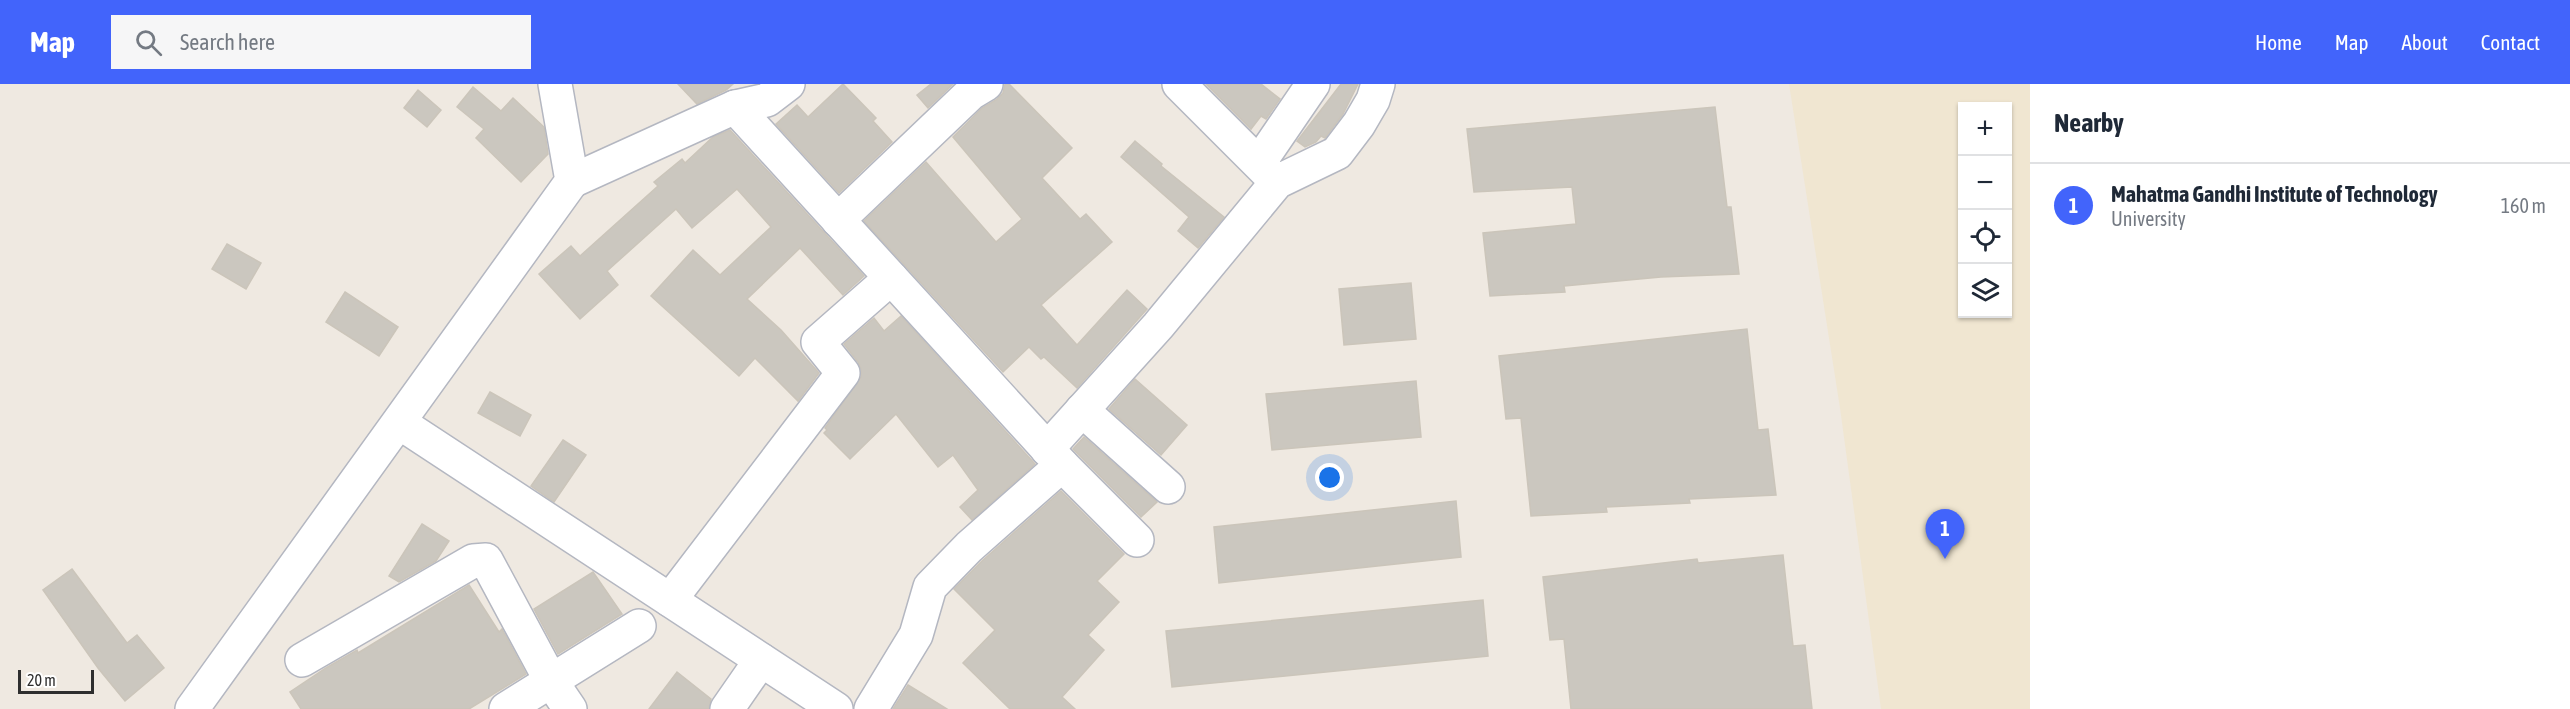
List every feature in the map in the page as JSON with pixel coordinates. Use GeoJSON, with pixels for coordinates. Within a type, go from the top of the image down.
{"type":"FeatureCollection","features":[{"type":"Feature","properties":{"kind":"street"},"geometry":{"type":"LineString","coordinates":[[555,84],[572,181]]}},
{"type":"Feature","properties":{"kind":"street"},"geometry":{"type":"LineString","coordinates":[[192,709],[572,181],[735,107],[767,100],[788,84]]}},
{"type":"Feature","properties":{"kind":"street"},"geometry":{"type":"LineString","coordinates":[[838,220],[971,93],[987,84]]}},
{"type":"Feature","properties":{"kind":"street"},"geometry":{"type":"LineString","coordinates":[[1179,84],[1268,172]]}},
{"type":"Feature","properties":{"kind":"street"},"geometry":{"type":"LineString","coordinates":[[871,709],[916,635],[930,587],[1054,457],[1082,410],[1158,326],[1268,172],[1313,84]]}},
{"type":"Feature","properties":{"kind":"street"},"geometry":{"type":"LineString","coordinates":[[1268,172],[1336,153],[1359,124],[1373,100],[1378,84]]}},
{"type":"Feature","properties":{"kind":"street"},"geometry":{"type":"LineString","coordinates":[[735,107],[1054,457],[1137,540]]}},
{"type":"Feature","properties":{"kind":"street"},"geometry":{"type":"LineString","coordinates":[[670,600],[843,373],[818,342],[891,278]]}},
{"type":"Feature","properties":{"kind":"street"},"geometry":{"type":"LineString","coordinates":[[1082,410],[1168,487]]}},
{"type":"Feature","properties":{"kind":"street"},"geometry":{"type":"LineString","coordinates":[[400,423],[836,709]]}},
{"type":"Feature","properties":{"kind":"street"},"geometry":{"type":"LineString","coordinates":[[302,660],[473,561],[486,560],[551,681],[570,709]]}},
{"type":"Feature","properties":{"kind":"street"},"geometry":{"type":"LineString","coordinates":[[506,709],[639,626]]}},
{"type":"Feature","properties":{"kind":"street"},"geometry":{"type":"LineString","coordinates":[[727,709],[761,660]]}},
{"type":"Feature","properties":{"kind":"shaded area"},"geometry":{"type":"Polygon","coordinates":[[[1789,84],[2030,84],[2030,709],[1881,709],[1840,408],[1789,84]]]}},
{"type":"Feature","properties":{"kind":"building"},"geometry":{"type":"Polygon","coordinates":[[[678,84],[733,84],[726,90],[697,104],[678,84]]]}},
{"type":"Feature","properties":{"kind":"building"},"geometry":{"type":"Polygon","coordinates":[[[843,84],[876,118],[873,121],[892,142],[839,193],[776,124],[797,105],[808,117],[843,84]]]}},
{"type":"Feature","properties":{"kind":"building"},"geometry":{"type":"Polygon","coordinates":[[[931,84],[953,84],[928,108],[917,95],[931,84]]]}},
{"type":"Feature","properties":{"kind":"building"},"geometry":{"type":"Polygon","coordinates":[[[1005,84],[1009,84],[1072,148],[1042,178],[1080,219],[1086,214],[1112,242],[1041,305],[1077,345],[1127,290],[1147,309],[1077,388],[1044,357],[1041,359],[1029,347],[1003,372],[864,221],[926,162],[996,242],[1022,219],[953,137],[982,108],[1003,93],[1005,84]]]}},
{"type":"Feature","properties":{"kind":"building"},"geometry":{"type":"Polygon","coordinates":[[[1206,84],[1261,84],[1280,99],[1266,119],[1261,116],[1251,129],[1206,84]]]}},
{"type":"Feature","properties":{"kind":"building"},"geometry":{"type":"Polygon","coordinates":[[[1341,84],[1358,84],[1343,114],[1325,138],[1321,136],[1316,142],[1305,147],[1297,141],[1341,84]]]}},
{"type":"Feature","properties":{"kind":"building"},"geometry":{"type":"Polygon","coordinates":[[[473,87],[501,111],[513,98],[544,127],[548,154],[521,182],[476,138],[484,129],[457,107],[473,87]]]}},
{"type":"Feature","properties":{"kind":"building"},"geometry":{"type":"Polygon","coordinates":[[[418,90],[441,110],[427,127],[404,108],[418,90]]]}},
{"type":"Feature","properties":{"kind":"building"},"geometry":{"type":"Polygon","coordinates":[[[1715,107],[1727,207],[1731,207],[1739,274],[1661,277],[1564,286],[1565,292],[1490,296],[1483,233],[1576,224],[1572,187],[1474,192],[1467,129],[1715,107]]]}},
{"type":"Feature","properties":{"kind":"building"},"geometry":{"type":"Polygon","coordinates":[[[730,130],[864,276],[843,295],[800,248],[747,299],[781,330],[819,373],[798,401],[755,358],[739,376],[651,296],[693,250],[720,275],[771,227],[737,189],[692,228],[676,209],[607,271],[618,285],[580,319],[539,274],[571,246],[580,256],[658,186],[654,182],[682,159],[685,163],[713,137],[730,130]]]}},
{"type":"Feature","properties":{"kind":"building"},"geometry":{"type":"Polygon","coordinates":[[[1135,141],[1162,164],[1161,166],[1224,217],[1198,248],[1178,231],[1189,217],[1121,157],[1135,141]]]}},
{"type":"Feature","properties":{"kind":"building"},"geometry":{"type":"Polygon","coordinates":[[[227,244],[261,263],[246,289],[212,269],[227,244]]]}},
{"type":"Feature","properties":{"kind":"building"},"geometry":{"type":"Polygon","coordinates":[[[1411,283],[1416,339],[1344,345],[1339,289],[1411,283]]]}},
{"type":"Feature","properties":{"kind":"building"},"geometry":{"type":"Polygon","coordinates":[[[345,292],[398,327],[379,356],[326,322],[345,292]]]}},
{"type":"Feature","properties":{"kind":"building"},"geometry":{"type":"Polygon","coordinates":[[[901,316],[1035,464],[972,520],[960,507],[978,490],[953,455],[938,467],[896,414],[850,459],[824,433],[827,430],[825,428],[861,377],[858,362],[844,344],[874,318],[884,331],[901,316]]]}},
{"type":"Feature","properties":{"kind":"building"},"geometry":{"type":"Polygon","coordinates":[[[1747,329],[1758,430],[1768,429],[1776,495],[1689,499],[1690,503],[1606,507],[1607,512],[1531,516],[1521,418],[1506,419],[1499,356],[1747,329]]]}},
{"type":"Feature","properties":{"kind":"building"},"geometry":{"type":"Polygon","coordinates":[[[1135,379],[1187,425],[1161,455],[1109,409],[1135,379]]]}},
{"type":"Feature","properties":{"kind":"building"},"geometry":{"type":"Polygon","coordinates":[[[1416,381],[1421,437],[1272,450],[1266,394],[1416,381]]]}},
{"type":"Feature","properties":{"kind":"building"},"geometry":{"type":"Polygon","coordinates":[[[490,392],[531,415],[520,436],[478,413],[490,392]]]}},
{"type":"Feature","properties":{"kind":"building"},"geometry":{"type":"Polygon","coordinates":[[[1084,437],[1157,502],[1141,517],[1073,449],[1084,437]]]}},
{"type":"Feature","properties":{"kind":"building"},"geometry":{"type":"Polygon","coordinates":[[[563,440],[586,455],[554,502],[531,486],[563,440]]]}},
{"type":"Feature","properties":{"kind":"building"},"geometry":{"type":"Polygon","coordinates":[[[1061,491],[1124,554],[1097,581],[1119,602],[1088,635],[1104,650],[1062,697],[1075,709],[1010,709],[963,663],[995,630],[954,589],[1061,491]]]}},
{"type":"Feature","properties":{"kind":"building"},"geometry":{"type":"Polygon","coordinates":[[[1456,501],[1461,557],[1219,583],[1214,527],[1456,501]]]}},
{"type":"Feature","properties":{"kind":"building"},"geometry":{"type":"Polygon","coordinates":[[[422,524],[449,541],[436,561],[399,582],[389,576],[422,524]]]}},
{"type":"Feature","properties":{"kind":"building"},"geometry":{"type":"Polygon","coordinates":[[[1783,555],[1793,646],[1805,645],[1812,709],[1571,709],[1564,639],[1550,640],[1543,577],[1697,559],[1698,563],[1783,555]]]}},
{"type":"Feature","properties":{"kind":"building"},"geometry":{"type":"Polygon","coordinates":[[[72,569],[127,643],[137,635],[164,668],[125,701],[98,668],[43,590],[72,569]]]}},
{"type":"Feature","properties":{"kind":"building"},"geometry":{"type":"Polygon","coordinates":[[[593,572],[622,614],[558,654],[534,609],[593,572]]]}},
{"type":"Feature","properties":{"kind":"building"},"geometry":{"type":"Polygon","coordinates":[[[469,585],[499,632],[502,629],[526,674],[469,709],[301,709],[290,692],[326,668],[357,650],[358,653],[469,585]]]}},
{"type":"Feature","properties":{"kind":"building"},"geometry":{"type":"Polygon","coordinates":[[[1483,600],[1488,656],[1172,687],[1166,631],[1483,600]]]}},
{"type":"Feature","properties":{"kind":"building"},"geometry":{"type":"Polygon","coordinates":[[[677,672],[711,699],[709,709],[649,709],[677,672]]]}},
{"type":"Feature","properties":{"kind":"building"},"geometry":{"type":"Polygon","coordinates":[[[908,685],[947,709],[893,709],[908,685]]]}},
{"type":"Feature","properties":{"kind":"place","name":"Mahatma Gandhi Institute of Technology"},"geometry":{"type":"Point","coordinates":[1945,559]}}]}
